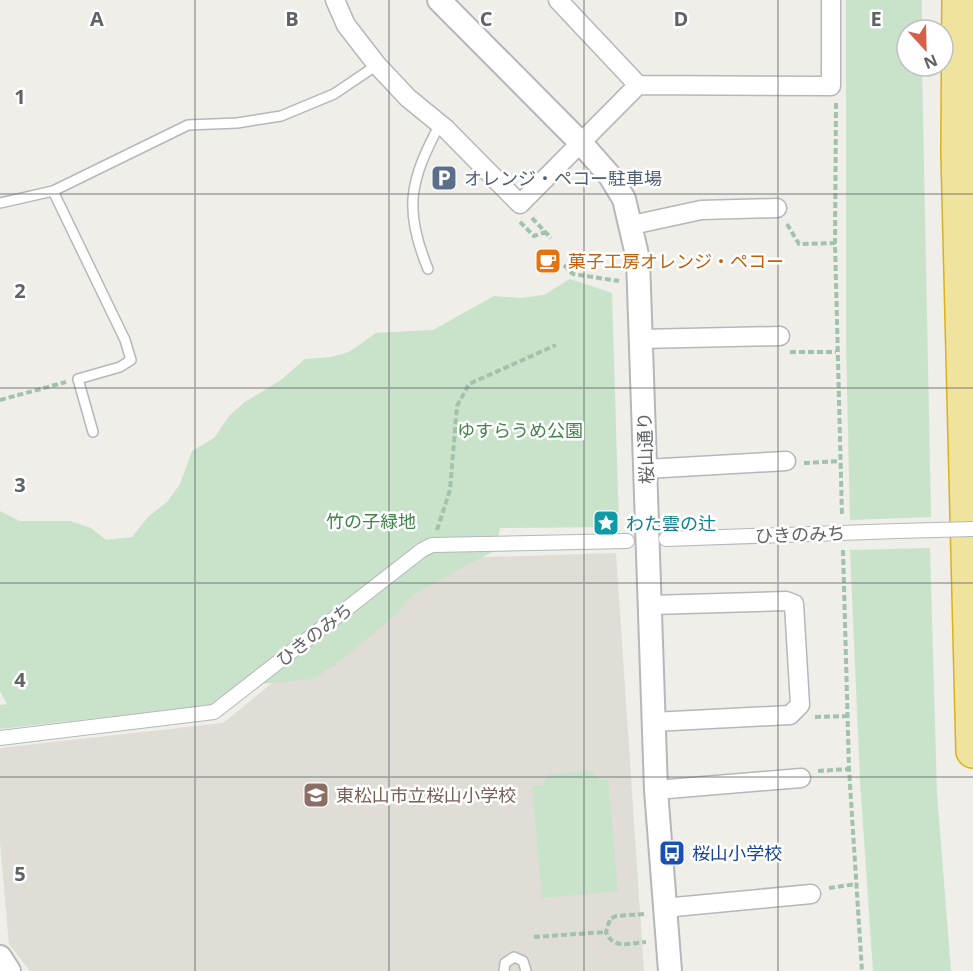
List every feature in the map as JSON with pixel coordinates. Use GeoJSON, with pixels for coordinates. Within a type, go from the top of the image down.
{"type":"FeatureCollection","features":[{"type":"Feature","properties":{"kind":"highway"},"geometry":{"type":"LineString","coordinates":[[959,0],[958,152],[973,751]]}},
{"type":"Feature","properties":{"kind":"street"},"geometry":{"type":"LineString","coordinates":[[335,0],[346,25],[377,65],[408,98],[440,124],[520,204],[638,85],[831,86],[831,0]]}},
{"type":"Feature","properties":{"kind":"street","name":"桜山通り"},"geometry":{"type":"LineString","coordinates":[[439,0],[581,143],[610,176],[624,199],[632,225],[638,259],[651,605],[656,790],[656,911],[670,971]]}},
{"type":"Feature","properties":{"kind":"street"},"geometry":{"type":"LineString","coordinates":[[558,0],[638,85]]}},
{"type":"Feature","properties":{"kind":"street"},"geometry":{"type":"LineString","coordinates":[[632,225],[700,210],[777,208]]}},
{"type":"Feature","properties":{"kind":"street"},"geometry":{"type":"LineString","coordinates":[[641,339],[780,336]]}},
{"type":"Feature","properties":{"kind":"street"},"geometry":{"type":"LineString","coordinates":[[646,470],[786,461]]}},
{"type":"Feature","properties":{"kind":"street","name":"ひきのみち"},"geometry":{"type":"LineString","coordinates":[[666,539],[973,529]]}},
{"type":"Feature","properties":{"kind":"street"},"geometry":{"type":"LineString","coordinates":[[432,545],[627,540]]}},
{"type":"Feature","properties":{"kind":"street","name":"ひきのみち"},"geometry":{"type":"LineString","coordinates":[[0,738],[214,712],[422,550],[432,545]]}},
{"type":"Feature","properties":{"kind":"street"},"geometry":{"type":"LineString","coordinates":[[651,605],[786,601],[794,604],[800,705],[790,715],[653,722]]}},
{"type":"Feature","properties":{"kind":"street"},"geometry":{"type":"LineString","coordinates":[[656,790],[801,778]]}},
{"type":"Feature","properties":{"kind":"street"},"geometry":{"type":"LineString","coordinates":[[656,911],[811,894]]}},
{"type":"Feature","properties":{"kind":"lane"},"geometry":{"type":"LineString","coordinates":[[0,203],[53,191],[188,125],[281,116],[334,94],[377,65]]}},
{"type":"Feature","properties":{"kind":"lane"},"geometry":{"type":"LineString","coordinates":[[428,269],[416,241],[411,213],[414,185],[424,153],[440,124]]}},
{"type":"Feature","properties":{"kind":"lane"},"geometry":{"type":"LineString","coordinates":[[53,191],[125,340],[130,360],[120,367],[78,380],[93,432]]}},
{"type":"Feature","properties":{"kind":"lane"},"geometry":{"type":"LineString","coordinates":[[504,971],[505,963],[514,957],[523,961],[526,971]]}},
{"type":"Feature","properties":{"kind":"path"},"geometry":{"type":"LineString","coordinates":[[777,208],[799,244],[835,243]]}},
{"type":"Feature","properties":{"kind":"path"},"geometry":{"type":"LineString","coordinates":[[543,229],[552,238]]}},
{"type":"Feature","properties":{"kind":"path"},"geometry":{"type":"LineString","coordinates":[[564,265],[573,274],[620,281]]}},
{"type":"Feature","properties":{"kind":"path"},"geometry":{"type":"LineString","coordinates":[[780,336],[791,354],[836,351]]}},
{"type":"Feature","properties":{"kind":"path"},"geometry":{"type":"LineString","coordinates":[[432,545],[450,490],[457,406],[469,384],[556,345]]}},
{"type":"Feature","properties":{"kind":"path"},"geometry":{"type":"LineString","coordinates":[[0,400],[78,380]]}},
{"type":"Feature","properties":{"kind":"path"},"geometry":{"type":"LineString","coordinates":[[786,461],[840,461]]}},
{"type":"Feature","properties":{"kind":"path"},"geometry":{"type":"LineString","coordinates":[[790,715],[848,716]]}},
{"type":"Feature","properties":{"kind":"path"},"geometry":{"type":"LineString","coordinates":[[801,778],[818,771],[849,769]]}},
{"type":"Feature","properties":{"kind":"path"},"geometry":{"type":"LineString","coordinates":[[811,894],[824,888],[856,884]]}},
{"type":"Feature","properties":{"kind":"path"},"geometry":{"type":"LineString","coordinates":[[650,942],[617,944],[610,940],[606,932],[610,919],[616,916],[656,911]]}},
{"type":"Feature","properties":{"kind":"path"},"geometry":{"type":"LineString","coordinates":[[534,938],[606,932]]}},
{"type":"Feature","properties":{"kind":"shaded area","name":"東松山市立桜山小学校"},"geometry":{"type":"Polygon","coordinates":[[[616,553],[644,971],[30,971],[9,944],[0,843],[0,748],[223,723],[425,559],[616,553]]]}},
{"type":"Feature","properties":{"kind":"green space"},"geometry":{"type":"Polygon","coordinates":[[[846,0],[922,0],[922,18],[895,18],[895,78],[922,78],[931,517],[850,520],[846,342],[846,0]]]}},
{"type":"Feature","properties":{"kind":"green space"},"geometry":{"type":"Polygon","coordinates":[[[570,279],[612,293],[619,527],[500,528],[496,550],[414,594],[395,615],[342,660],[313,679],[260,684],[213,705],[0,729],[0,705],[7,704],[0,691],[0,511],[20,521],[70,521],[91,528],[106,540],[132,537],[148,517],[167,502],[180,484],[192,451],[214,438],[230,415],[245,402],[281,380],[305,359],[331,357],[349,352],[376,333],[433,330],[494,296],[520,298],[544,295],[570,279]]]}},
{"type":"Feature","properties":{"kind":"green space"},"geometry":{"type":"Polygon","coordinates":[[[930,548],[937,794],[951,971],[873,971],[860,780],[850,550],[930,548]]]}},
{"type":"Feature","properties":{"kind":"green space"},"geometry":{"type":"Polygon","coordinates":[[[592,770],[599,780],[608,779],[618,891],[542,898],[532,786],[543,785],[548,775],[592,770]]]}},
{"type":"Feature","properties":{"kind":"place","name":"オレンジ・ペコー駐車場"},"geometry":{"type":"Point","coordinates":[444,178]}},
{"type":"Feature","properties":{"kind":"place","name":"菓子工房オレンジ・ペコー"},"geometry":{"type":"Point","coordinates":[548,261]}},
{"type":"Feature","properties":{"kind":"place","name":"わた雲の辻"},"geometry":{"type":"Point","coordinates":[606,523]}},
{"type":"Feature","properties":{"kind":"place","name":"東松山市立桜山小学校"},"geometry":{"type":"Point","coordinates":[316,795]}},
{"type":"Feature","properties":{"kind":"place","name":"桜山小学校"},"geometry":{"type":"Point","coordinates":[672,853]}},
{"type":"Feature","properties":{"kind":"park label","name":"ゆすらうめ公園"},"geometry":{"type":"Point","coordinates":[520,430]}},
{"type":"Feature","properties":{"kind":"park label","name":"竹の子緑地"},"geometry":{"type":"Point","coordinates":[371,521]}}]}
